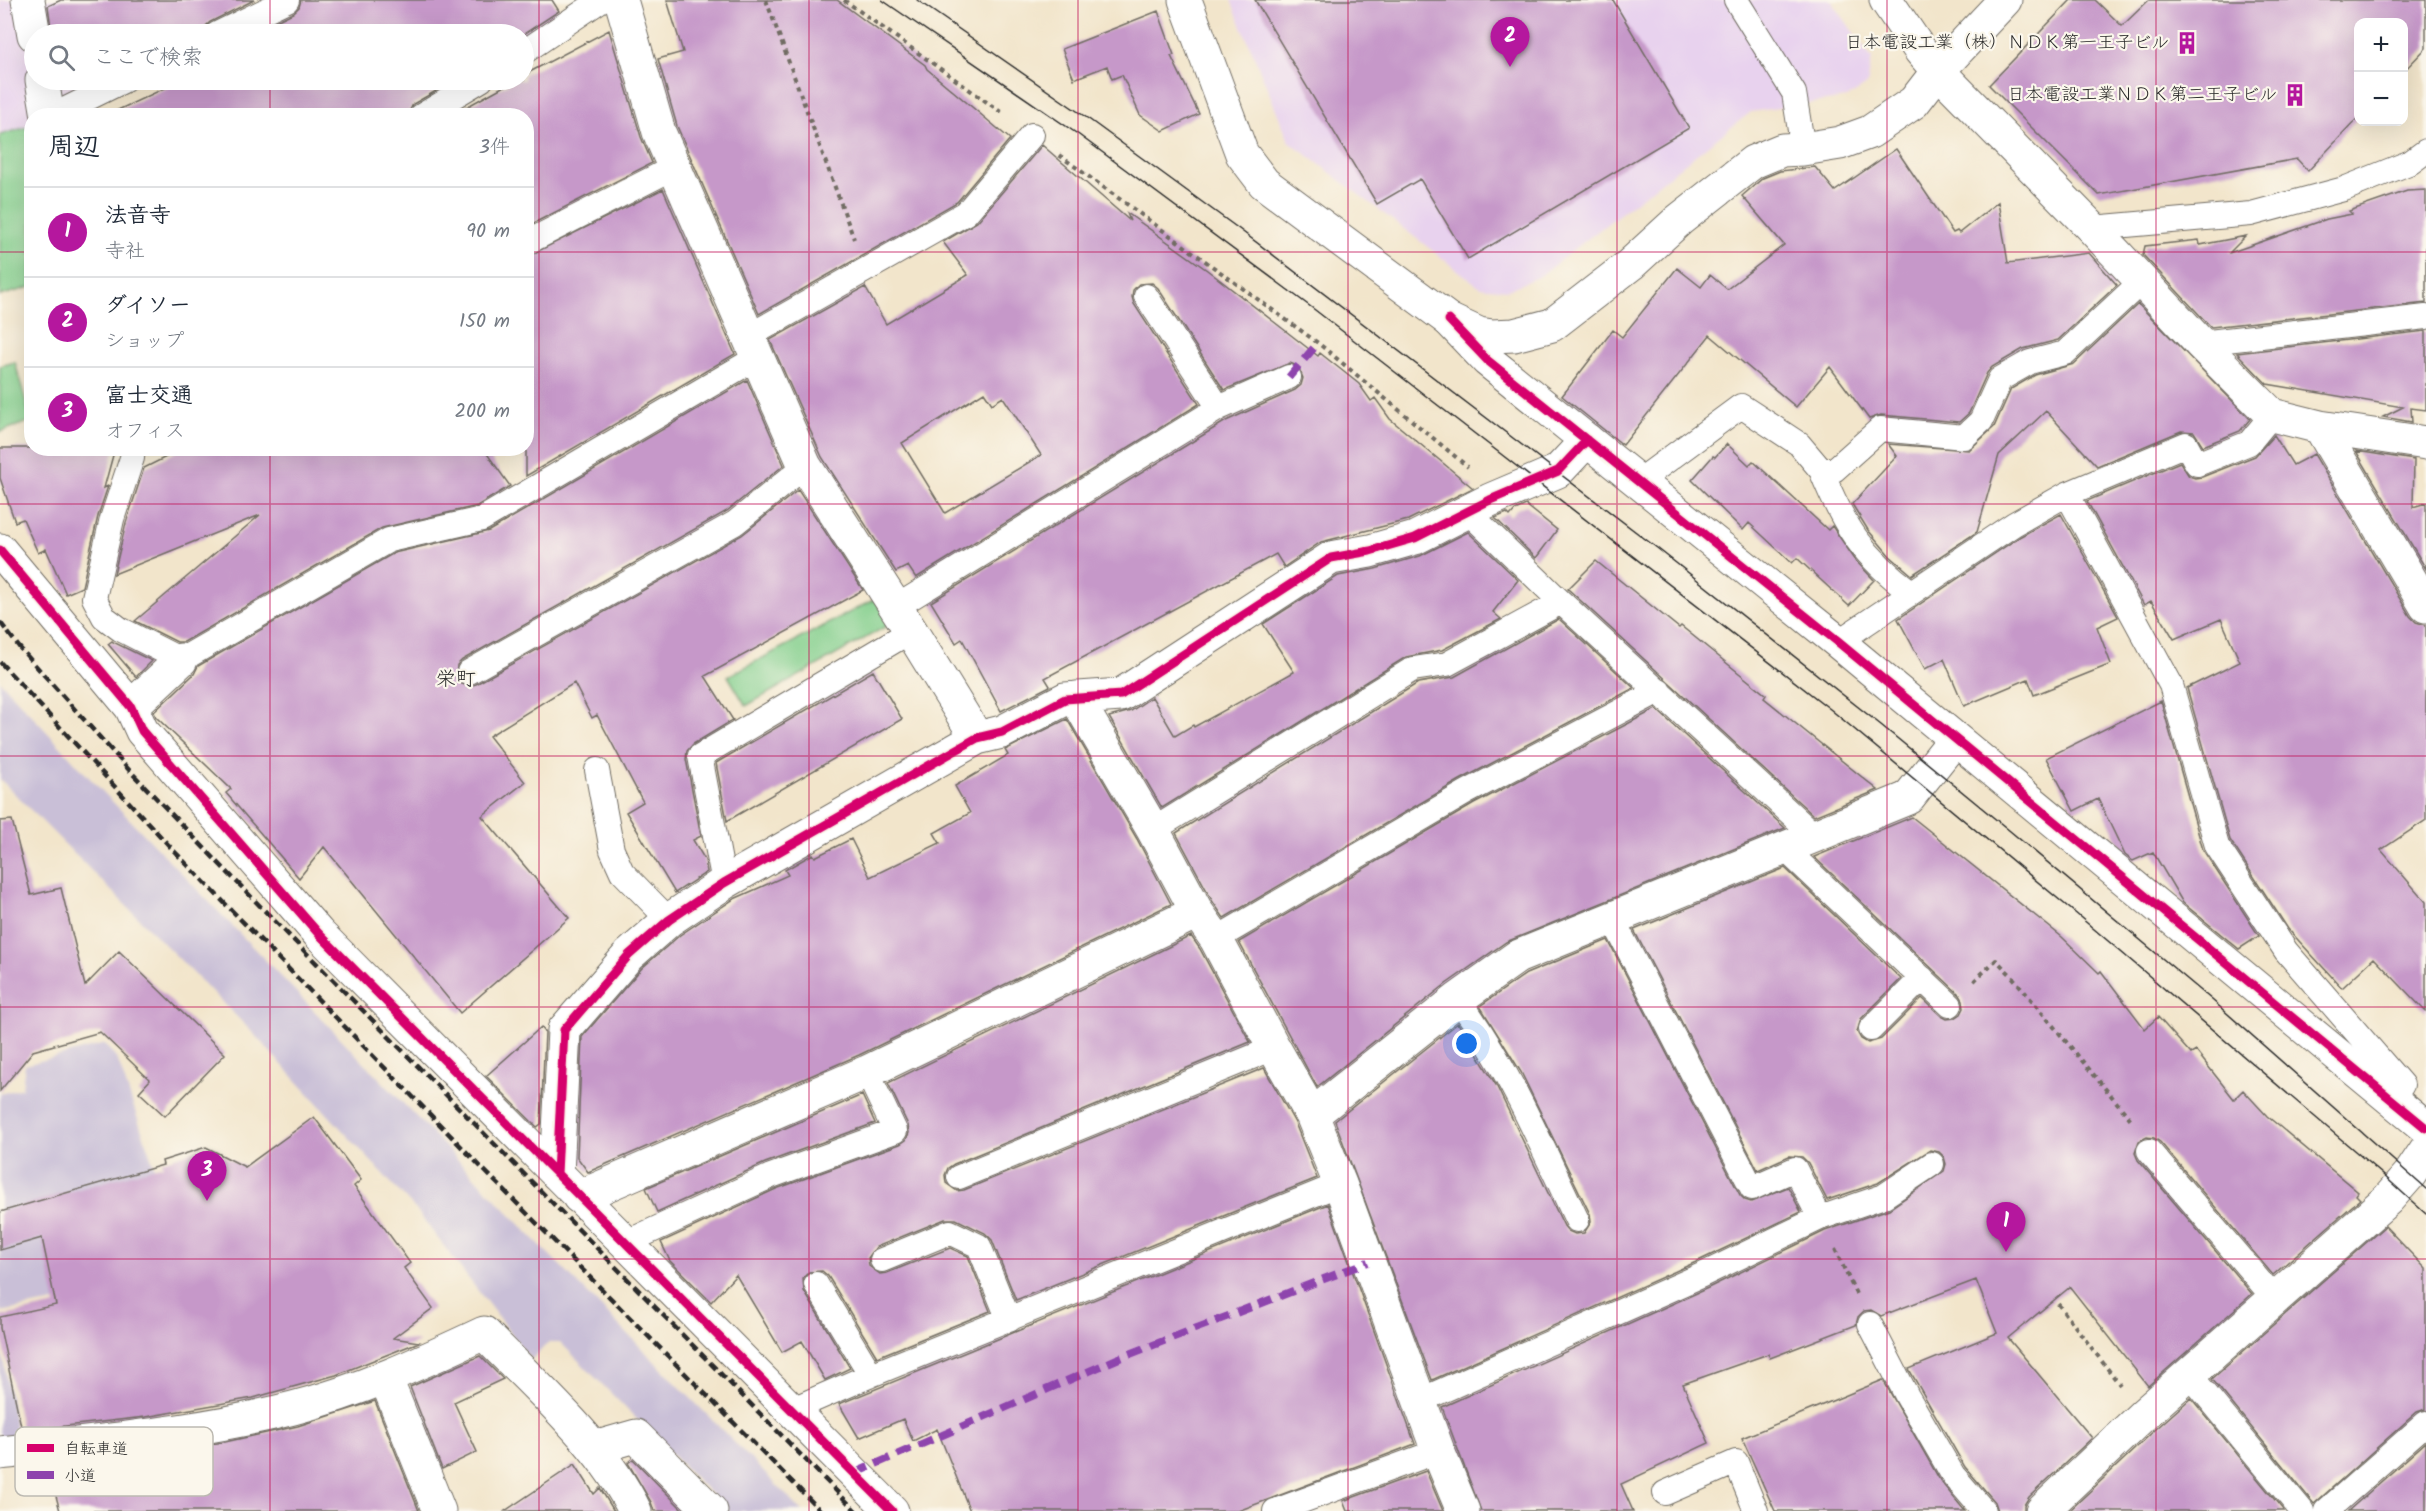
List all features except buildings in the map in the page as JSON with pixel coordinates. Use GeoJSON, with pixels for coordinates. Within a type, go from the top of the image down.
{"type":"FeatureCollection","features":[{"type":"Feature","properties":{"kind":"street"},"geometry":{"type":"LineString","coordinates":[[28,0],[32,24]]}},
{"type":"Feature","properties":{"kind":"street"},"geometry":{"type":"LineString","coordinates":[[621,0],[659,132],[805,466],[904,619],[977,738]]}},
{"type":"Feature","properties":{"kind":"street"},"geometry":{"type":"LineString","coordinates":[[1185,0],[1242,153],[1251,169],[1264,183],[1449,320],[1487,360],[1838,642],[2426,1128]]}},
{"type":"Feature","properties":{"kind":"street"},"geometry":{"type":"LineString","coordinates":[[1886,0],[1920,50],[1938,71],[2092,228],[2199,343],[2272,415],[2320,427],[2426,443]]}},
{"type":"Feature","properties":{"kind":"street"},"geometry":{"type":"LineString","coordinates":[[1449,320],[1479,334],[1492,336],[1514,336],[1551,325],[1631,264],[1678,220],[1753,162],[1782,150],[1840,143],[1870,132],[1914,102],[1938,71],[2005,0]]}},
{"type":"Feature","properties":{"kind":"street"},"geometry":{"type":"LineString","coordinates":[[44,90],[48,108]]}},
{"type":"Feature","properties":{"kind":"street"},"geometry":{"type":"LineString","coordinates":[[2320,427],[2426,606]]}},
{"type":"Feature","properties":{"kind":"street"},"geometry":{"type":"LineString","coordinates":[[568,1186],[564,1029],[629,954],[669,920],[724,883],[977,738],[1002,732],[1065,699],[1121,695],[1331,558],[1370,552],[1415,537],[1558,471],[1587,440]]}},
{"type":"Feature","properties":{"kind":"street"},"geometry":{"type":"LineString","coordinates":[[0,550],[131,707],[142,731],[319,934],[892,1511]]}},
{"type":"Feature","properties":{"kind":"street"},"geometry":{"type":"LineString","coordinates":[[131,707],[181,660]]}},
{"type":"Feature","properties":{"kind":"street"},"geometry":{"type":"LineString","coordinates":[[1076,698],[1153,830],[1197,912],[1216,939],[1312,1115],[1340,1184],[1419,1401],[1463,1511]]}},
{"type":"Feature","properties":{"kind":"street"},"geometry":{"type":"LineString","coordinates":[[1312,1115],[1458,999],[1517,957],[1908,798],[1955,739]]}},
{"type":"Feature","properties":{"kind":"street"},"geometry":{"type":"LineString","coordinates":[[568,1186],[867,1072],[1197,912]]}},
{"type":"Feature","properties":{"kind":"street"},"geometry":{"type":"LineString","coordinates":[[2042,1511],[2143,1415],[2388,1199],[2410,1174],[2426,1150]]}},
{"type":"Feature","properties":{"kind":"street"},"geometry":{"type":"LineString","coordinates":[[200,1427],[293,1408],[387,1379],[484,1333],[594,1448],[627,1493],[635,1511]]}},
{"type":"Feature","properties":{"kind":"street"},"geometry":{"type":"LineString","coordinates":[[387,1379],[440,1511]]}},
{"type":"Feature","properties":{"kind":"street"},"geometry":{"type":"LineString","coordinates":[[594,1448],[636,1436],[711,1511]]}},
{"type":"Feature","properties":{"kind":"street"},"geometry":{"type":"LineString","coordinates":[[0,1453],[15,1451]]}},
{"type":"Feature","properties":{"kind":"lane"},"geometry":{"type":"LineString","coordinates":[[237,24],[287,0]]}},
{"type":"Feature","properties":{"kind":"lane"},"geometry":{"type":"LineString","coordinates":[[534,45],[601,0]]}},
{"type":"Feature","properties":{"kind":"lane"},"geometry":{"type":"LineString","coordinates":[[1736,0],[1794,93],[1803,149]]}},
{"type":"Feature","properties":{"kind":"lane"},"geometry":{"type":"LineString","coordinates":[[67,108],[104,90]]}},
{"type":"Feature","properties":{"kind":"lane"},"geometry":{"type":"LineString","coordinates":[[434,108],[464,90]]}},
{"type":"Feature","properties":{"kind":"lane"},"geometry":{"type":"LineString","coordinates":[[132,456],[112,519],[94,598],[104,617],[120,629],[181,660],[389,540],[482,519],[753,347],[865,269],[966,213],[1032,135]]}},
{"type":"Feature","properties":{"kind":"lane"},"geometry":{"type":"LineString","coordinates":[[2092,228],[2251,214],[2344,189],[2411,162],[2426,151]]}},
{"type":"Feature","properties":{"kind":"lane"},"geometry":{"type":"LineString","coordinates":[[534,239],[675,167]]}},
{"type":"Feature","properties":{"kind":"lane"},"geometry":{"type":"LineString","coordinates":[[1821,470],[1833,470],[1880,429],[1964,437],[1981,421],[2000,379],[2030,362],[2065,353],[2142,281]]}},
{"type":"Feature","properties":{"kind":"lane"},"geometry":{"type":"LineString","coordinates":[[1146,297],[1219,408]]}},
{"type":"Feature","properties":{"kind":"lane"},"geometry":{"type":"LineString","coordinates":[[2199,343],[2426,317]]}},
{"type":"Feature","properties":{"kind":"lane"},"geometry":{"type":"LineString","coordinates":[[724,883],[700,756],[1219,408],[1289,377]]}},
{"type":"Feature","properties":{"kind":"lane"},"geometry":{"type":"LineString","coordinates":[[1638,482],[1741,406],[1799,444],[1821,470],[1836,508],[1858,542],[1886,574],[1911,592]]}},
{"type":"Feature","properties":{"kind":"lane"},"geometry":{"type":"LineString","coordinates":[[1838,642],[2013,524],[2067,494],[2186,444],[2197,464],[2249,442],[2272,415]]}},
{"type":"Feature","properties":{"kind":"lane"},"geometry":{"type":"LineString","coordinates":[[469,672],[735,523],[805,466]]}},
{"type":"Feature","properties":{"kind":"lane"},"geometry":{"type":"LineString","coordinates":[[2067,494],[2172,685],[2217,846],[2286,951],[2402,1085],[2391,1099]]}},
{"type":"Feature","properties":{"kind":"lane"},"geometry":{"type":"LineString","coordinates":[[1479,506],[1561,602],[1814,835]]}},
{"type":"Feature","properties":{"kind":"lane"},"geometry":{"type":"LineString","coordinates":[[1153,830],[1413,669],[1446,664],[1561,602]]}},
{"type":"Feature","properties":{"kind":"lane"},"geometry":{"type":"LineString","coordinates":[[1216,939],[1467,792],[1659,691]]}},
{"type":"Feature","properties":{"kind":"lane"},"geometry":{"type":"LineString","coordinates":[[597,770],[612,850],[622,872],[669,920]]}},
{"type":"Feature","properties":{"kind":"lane"},"geometry":{"type":"LineString","coordinates":[[1784,848],[1950,1005]]}},
{"type":"Feature","properties":{"kind":"lane"},"geometry":{"type":"LineString","coordinates":[[1612,918],[1752,1188],[1795,1169],[1820,1218]]}},
{"type":"Feature","properties":{"kind":"lane"},"geometry":{"type":"LineString","coordinates":[[1871,1029],[1922,978]]}},
{"type":"Feature","properties":{"kind":"lane"},"geometry":{"type":"LineString","coordinates":[[1458,999],[1475,1022],[1518,1097],[1577,1220]]}},
{"type":"Feature","properties":{"kind":"lane"},"geometry":{"type":"LineString","coordinates":[[959,1177],[1274,1048]]}},
{"type":"Feature","properties":{"kind":"lane"},"geometry":{"type":"LineString","coordinates":[[625,1243],[771,1176],[895,1131],[867,1072]]}},
{"type":"Feature","properties":{"kind":"lane"},"geometry":{"type":"LineString","coordinates":[[2149,1152],[2274,1298]]}},
{"type":"Feature","properties":{"kind":"lane"},"geometry":{"type":"LineString","coordinates":[[1419,1401],[1702,1275],[1820,1218],[1884,1196],[1932,1164]]}},
{"type":"Feature","properties":{"kind":"lane"},"geometry":{"type":"LineString","coordinates":[[793,1409],[870,1375],[1340,1184]]}},
{"type":"Feature","properties":{"kind":"lane"},"geometry":{"type":"LineString","coordinates":[[882,1260],[950,1232],[979,1246],[1009,1320]]}},
{"type":"Feature","properties":{"kind":"lane"},"geometry":{"type":"LineString","coordinates":[[816,1284],[870,1375]]}},
{"type":"Feature","properties":{"kind":"lane"},"geometry":{"type":"LineString","coordinates":[[1870,1324],[1907,1396],[1953,1475],[1984,1511]]}},
{"type":"Feature","properties":{"kind":"lane"},"geometry":{"type":"LineString","coordinates":[[2190,1375],[2302,1511]]}},
{"type":"Feature","properties":{"kind":"lane"},"geometry":{"type":"LineString","coordinates":[[2326,1511],[2426,1424]]}},
{"type":"Feature","properties":{"kind":"lane"},"geometry":{"type":"LineString","coordinates":[[1275,1511],[1438,1450]]}},
{"type":"Feature","properties":{"kind":"lane"},"geometry":{"type":"LineString","coordinates":[[1665,1493],[1736,1462],[1756,1511]]}},
{"type":"Feature","properties":{"kind":"path"},"geometry":{"type":"LineString","coordinates":[[766,0],[865,269]]}},
{"type":"Feature","properties":{"kind":"path"},"geometry":{"type":"LineString","coordinates":[[844,0],[1318,343],[1474,472],[1479,506]]}},
{"type":"Feature","properties":{"kind":"path"},"geometry":{"type":"LineString","coordinates":[[1950,1005],[1996,960],[2152,1145],[2149,1152]]}},
{"type":"Feature","properties":{"kind":"path"},"geometry":{"type":"LineString","coordinates":[[1820,1218],[1870,1324]]}},
{"type":"Feature","properties":{"kind":"path"},"geometry":{"type":"LineString","coordinates":[[2058,1304],[2143,1415]]}},
{"type":"Feature","properties":{"kind":"shaded area"},"geometry":{"type":"Polygon","coordinates":[[[0,0],[251,0],[204,24],[24,24],[24,90],[75,90],[32,108],[24,108],[24,128],[0,135],[0,0]]]}},
{"type":"Feature","properties":{"kind":"shaded area"},"geometry":{"type":"Polygon","coordinates":[[[1231,0],[1831,0],[1872,59],[1867,85],[1847,98],[1751,112],[1540,276],[1507,290],[1480,287],[1289,141],[1231,0]]]}},
{"type":"Feature","properties":{"kind":"shaded area"},"geometry":{"type":"Polygon","coordinates":[[[0,681],[82,770],[535,1240],[802,1511],[728,1511],[560,1342],[549,1342],[531,1360],[417,1211],[250,1030],[0,779],[0,681]]]}},
{"type":"Feature","properties":{"kind":"shaded area"},"geometry":{"type":"Polygon","coordinates":[[[105,1044],[118,1061],[192,1277],[0,1312],[0,1094],[22,1088],[25,1065],[105,1044]]]}},
{"type":"Feature","properties":{"kind":"shaded area"},"geometry":{"type":"Polygon","coordinates":[[[0,1341],[16,1427],[15,1435],[0,1438],[0,1341]]]}},
{"type":"Feature","properties":{"kind":"green space"},"geometry":{"type":"Polygon","coordinates":[[[24,128],[24,289],[0,296],[0,135],[24,128]]]}},
{"type":"Feature","properties":{"kind":"green space"},"geometry":{"type":"Polygon","coordinates":[[[15,362],[24,395],[24,423],[0,432],[0,366],[15,362]]]}},
{"type":"Feature","properties":{"kind":"green space"},"geometry":{"type":"Polygon","coordinates":[[[875,599],[892,623],[746,706],[728,676],[875,599]]]}},
{"type":"Feature","properties":{"kind":"tram line"},"geometry":{"type":"LineString","coordinates":[[882,0],[1079,135],[1315,310],[1830,709],[2074,912],[2426,1214]]}},
{"type":"Feature","properties":{"kind":"tram line"},"geometry":{"type":"LineString","coordinates":[[917,0],[1090,120],[1239,229],[1657,548],[1881,725],[2010,831],[2212,1000],[2426,1189]]}},
{"type":"Feature","properties":{"kind":"railway"},"geometry":{"type":"LineString","coordinates":[[0,622],[19,647],[130,771],[856,1511]]}},
{"type":"Feature","properties":{"kind":"railway"},"geometry":{"type":"LineString","coordinates":[[0,662],[174,851],[485,1171],[821,1511]]}},
{"type":"Feature","properties":{"kind":"marked path"},"geometry":{"type":"LineString","coordinates":[[1289,377],[1318,343]]}},
{"type":"Feature","properties":{"kind":"marked path"},"geometry":{"type":"LineString","coordinates":[[855,1473],[1117,1359],[1368,1262]]}},
{"type":"Feature","properties":{"kind":"cycle path"},"geometry":{"type":"LineString","coordinates":[[1449,320],[1487,360],[1838,642],[2426,1128]]}},
{"type":"Feature","properties":{"kind":"cycle path"},"geometry":{"type":"LineString","coordinates":[[557,1174],[564,1030],[629,955],[669,920],[724,883],[977,738],[1002,732],[1065,699],[1121,695],[1331,558],[1370,551],[1415,538],[1490,500],[1558,471],[1587,440]]}},
{"type":"Feature","properties":{"kind":"cycle path"},"geometry":{"type":"LineString","coordinates":[[0,550],[131,707],[142,731],[319,934],[892,1511]]}},
{"type":"Feature","properties":{"kind":"place","name":"日本電設工業（株）ＮＤＫ第一王子ビル"},"geometry":{"type":"Point","coordinates":[2187,43]}},
{"type":"Feature","properties":{"kind":"place","name":"ダイソー"},"geometry":{"type":"Point","coordinates":[1510,67]}},
{"type":"Feature","properties":{"kind":"place","name":"日本電設工業ＮＤＫ第二王子ビル"},"geometry":{"type":"Point","coordinates":[2295,95]}},
{"type":"Feature","properties":{"kind":"place","name":"富士交通"},"geometry":{"type":"Point","coordinates":[207,1201]}},
{"type":"Feature","properties":{"kind":"place","name":"法音寺"},"geometry":{"type":"Point","coordinates":[2006,1252]}},
{"type":"Feature","properties":{"kind":"district","name":"栄町"},"geometry":{"type":"Point","coordinates":[456,680]}}]}
